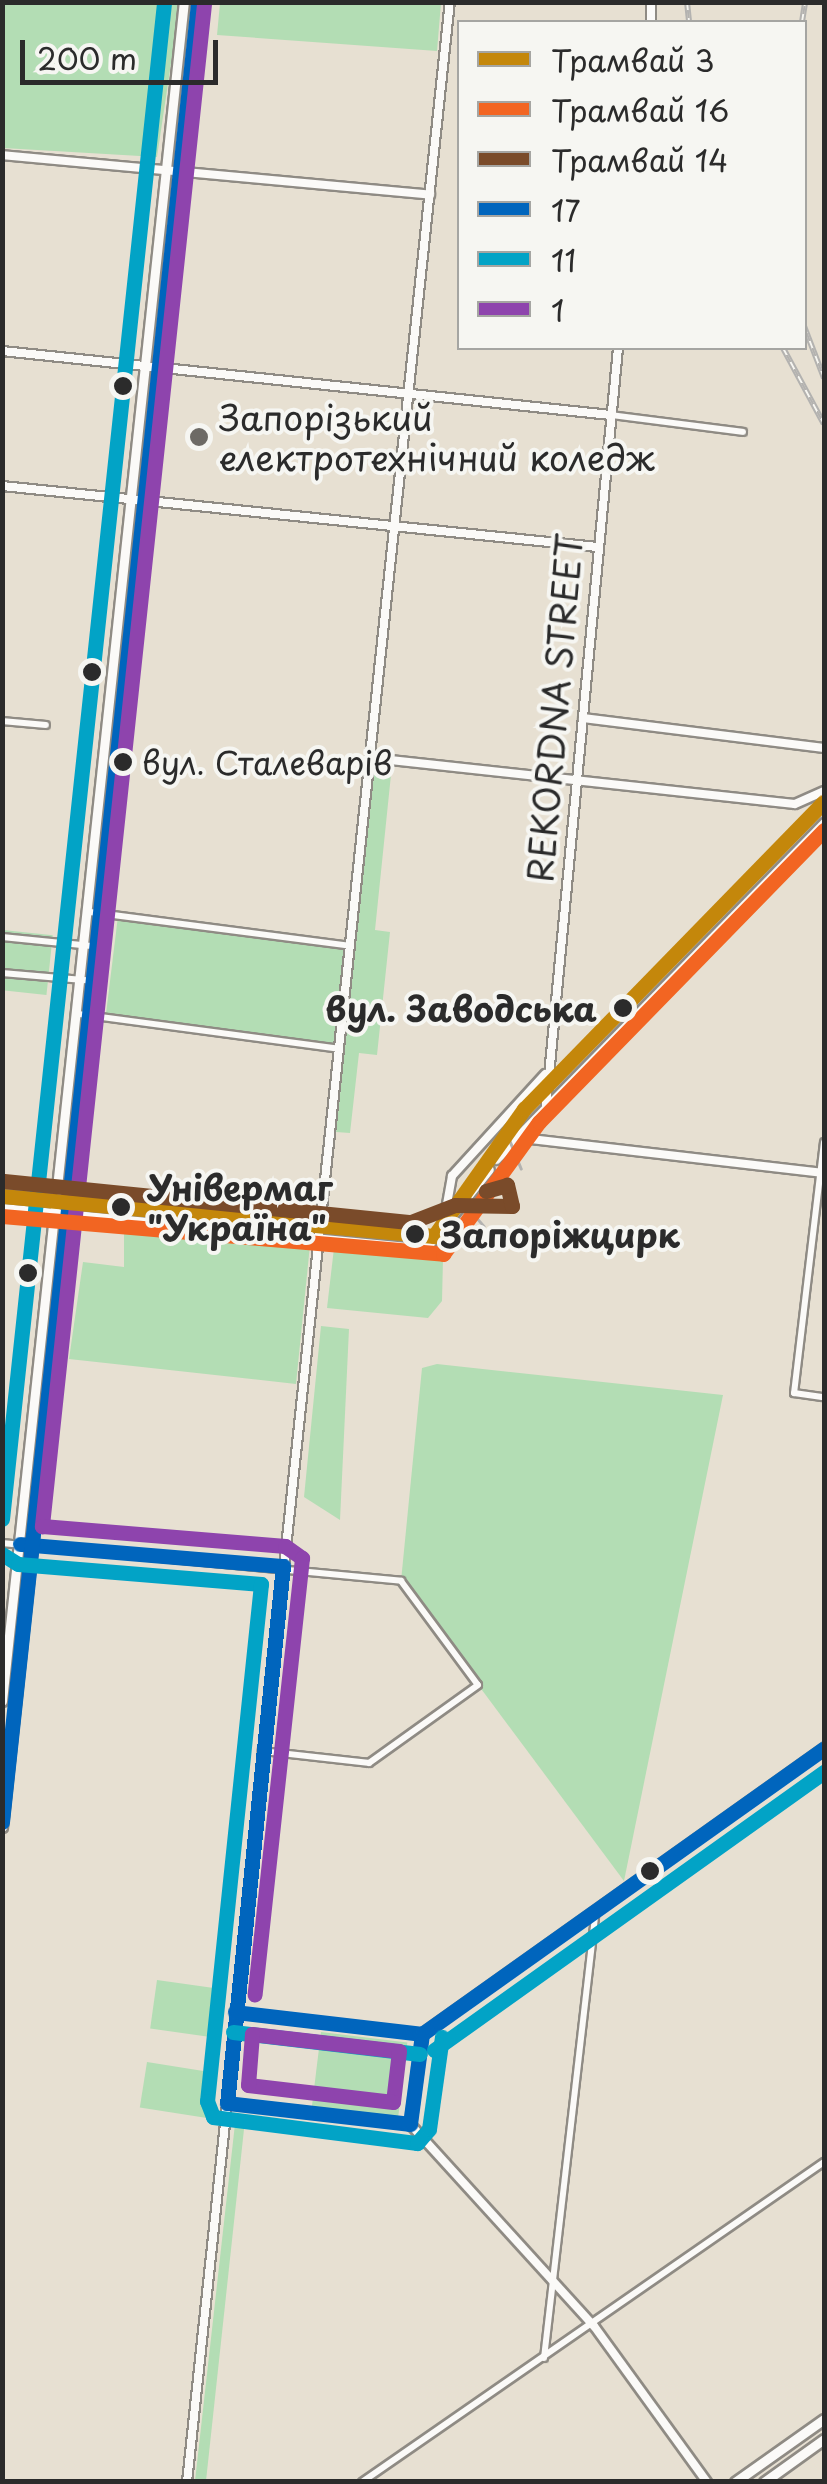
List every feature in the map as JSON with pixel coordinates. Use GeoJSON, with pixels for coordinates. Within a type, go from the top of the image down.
{"type":"FeatureCollection","features":[{"type":"Feature","properties":{"kind":"main road"},"geometry":{"type":"LineString","coordinates":[[2,1827],[74,1200],[161,367],[184,2]]}},
{"type":"Feature","properties":{"kind":"main road"},"geometry":{"type":"LineString","coordinates":[[2,1701],[61,1199],[148,366],[198,2]]}},
{"type":"Feature","properties":{"kind":"main road"},"geometry":{"type":"LineString","coordinates":[[2,1208],[425,1249],[513,1137],[804,847],[824,822]]}},
{"type":"Feature","properties":{"kind":"main road"},"geometry":{"type":"LineString","coordinates":[[804,847],[824,836]]}},
{"type":"Feature","properties":{"kind":"main road"},"geometry":{"type":"LineString","coordinates":[[2,1194],[324,1228],[438,1235]]}},
{"type":"Feature","properties":{"kind":"main road"},"geometry":{"type":"LineString","coordinates":[[735,2482],[824,2418]]}},
{"type":"Feature","properties":{"kind":"main road"},"geometry":{"type":"LineString","coordinates":[[764,2482],[824,2439]]}},
{"type":"Feature","properties":{"kind":"street"},"geometry":{"type":"LineString","coordinates":[[187,2482],[262,1751],[324,1228],[450,2]]}},
{"type":"Feature","properties":{"kind":"street"},"geometry":{"type":"LineString","coordinates":[[2,155],[173,167],[430,195]]}},
{"type":"Feature","properties":{"kind":"street","name":"REKORDNA STREET"},"geometry":{"type":"LineString","coordinates":[[546,1107],[545,1074],[618,350]]}},
{"type":"Feature","properties":{"kind":"street"},"geometry":{"type":"LineString","coordinates":[[2,351],[743,432]]}},
{"type":"Feature","properties":{"kind":"street"},"geometry":{"type":"LineString","coordinates":[[2,486],[596,547]]}},
{"type":"Feature","properties":{"kind":"street"},"geometry":{"type":"LineString","coordinates":[[583,718],[824,748]]}},
{"type":"Feature","properties":{"kind":"street"},"geometry":{"type":"LineString","coordinates":[[2,721],[46,725]]}},
{"type":"Feature","properties":{"kind":"street"},"geometry":{"type":"LineString","coordinates":[[372,758],[795,804],[824,791]]}},
{"type":"Feature","properties":{"kind":"street"},"geometry":{"type":"LineString","coordinates":[[90,912],[353,946]]}},
{"type":"Feature","properties":{"kind":"street"},"geometry":{"type":"LineString","coordinates":[[2,937],[101,947]]}},
{"type":"Feature","properties":{"kind":"street"},"geometry":{"type":"LineString","coordinates":[[2,973],[96,982]]}},
{"type":"Feature","properties":{"kind":"street"},"geometry":{"type":"LineString","coordinates":[[79,1014],[342,1049]]}},
{"type":"Feature","properties":{"kind":"street"},"geometry":{"type":"LineString","coordinates":[[438,1235],[446,1219],[452,1176],[545,1074]]}},
{"type":"Feature","properties":{"kind":"street"},"geometry":{"type":"LineString","coordinates":[[513,1137],[823,1173]]}},
{"type":"Feature","properties":{"kind":"street"},"geometry":{"type":"LineString","coordinates":[[824,1142],[794,1393],[824,1396]]}},
{"type":"Feature","properties":{"kind":"street"},"geometry":{"type":"LineString","coordinates":[[2,1542],[283,1566],[402,1581],[478,1686],[369,1763],[262,1751]]}},
{"type":"Feature","properties":{"kind":"street"},"geometry":{"type":"LineString","coordinates":[[235,2012],[422,2034],[824,1748]]}},
{"type":"Feature","properties":{"kind":"street"},"geometry":{"type":"LineString","coordinates":[[544,2359],[559,2286],[596,1911]]}},
{"type":"Feature","properties":{"kind":"street"},"geometry":{"type":"LineString","coordinates":[[410,2124],[422,2034]]}},
{"type":"Feature","properties":{"kind":"street"},"geometry":{"type":"LineString","coordinates":[[228,2103],[410,2124],[594,2326],[707,2482]]}},
{"type":"Feature","properties":{"kind":"street"},"geometry":{"type":"LineString","coordinates":[[362,2482],[594,2326],[824,2162]]}},
{"type":"Feature","properties":{"kind":"green space"},"geometry":{"type":"Polygon","coordinates":[[[2,3],[180,3],[157,157],[3,148],[2,3]]]}},
{"type":"Feature","properties":{"kind":"green space"},"geometry":{"type":"Polygon","coordinates":[[[220,3],[441,3],[437,51],[217,35],[220,3]]]}},
{"type":"Feature","properties":{"kind":"green space"},"geometry":{"type":"Polygon","coordinates":[[[375,764],[392,765],[375,930],[390,932],[377,1055],[359,1053],[350,1133],[336,1132],[375,764]]]}},
{"type":"Feature","properties":{"kind":"green space"},"geometry":{"type":"Polygon","coordinates":[[[118,916],[353,945],[341,1046],[106,1017],[118,916]]]}},
{"type":"Feature","properties":{"kind":"green space"},"geometry":{"type":"Polygon","coordinates":[[[3,930],[53,935],[46,995],[2,990],[3,930]]]}},
{"type":"Feature","properties":{"kind":"green space"},"geometry":{"type":"Polygon","coordinates":[[[124,1225],[310,1245],[296,1384],[69,1359],[83,1262],[124,1267],[124,1225]]]}},
{"type":"Feature","properties":{"kind":"green space"},"geometry":{"type":"Polygon","coordinates":[[[334,1248],[443,1259],[442,1301],[428,1318],[327,1308],[334,1248]]]}},
{"type":"Feature","properties":{"kind":"green space"},"geometry":{"type":"Polygon","coordinates":[[[321,1326],[349,1329],[340,1520],[304,1497],[321,1326]]]}},
{"type":"Feature","properties":{"kind":"green space"},"geometry":{"type":"Polygon","coordinates":[[[437,1364],[723,1395],[624,1881],[401,1581],[422,1368],[437,1364]]]}},
{"type":"Feature","properties":{"kind":"green space"},"geometry":{"type":"Polygon","coordinates":[[[157,1980],[224,1989],[218,2038],[150,2029],[157,1980]]]}},
{"type":"Feature","properties":{"kind":"green space"},"geometry":{"type":"Polygon","coordinates":[[[321,2032],[407,2043],[398,2117],[312,2106],[321,2032]]]}},
{"type":"Feature","properties":{"kind":"green space"},"geometry":{"type":"Polygon","coordinates":[[[147,2062],[214,2073],[207,2118],[140,2107],[147,2062]]]}},
{"type":"Feature","properties":{"kind":"green space"},"geometry":{"type":"Polygon","coordinates":[[[245,2120],[206,2481],[195,2481],[235,2124],[245,2120]]]}},
{"type":"Feature","properties":{"kind":"tram line","name":"3"},"geometry":{"type":"LineString","coordinates":[[2,1196],[434,1236],[524,1109],[824,802]]}},
{"type":"Feature","properties":{"kind":"tram line","name":"16"},"geometry":{"type":"LineString","coordinates":[[2,1216],[443,1254],[539,1122],[824,830]]}},
{"type":"Feature","properties":{"kind":"tram line"},"geometry":{"type":"LineString","coordinates":[[508,1136],[521,1168]]}},
{"type":"Feature","properties":{"kind":"tram line","name":"14"},"geometry":{"type":"LineString","coordinates":[[4,1181],[411,1222],[455,1205],[512,1206],[507,1185],[486,1191]]}},
{"type":"Feature","properties":{"kind":"tram line"},"geometry":{"type":"LineString","coordinates":[[470,1183],[470,1210],[484,1226]]}},
{"type":"Feature","properties":{"kind":"railway"},"geometry":{"type":"LineString","coordinates":[[687,2],[689,20]]}},
{"type":"Feature","properties":{"kind":"railway"},"geometry":{"type":"LineString","coordinates":[[802,20],[805,2]]}},
{"type":"Feature","properties":{"kind":"railway"},"geometry":{"type":"LineString","coordinates":[[807,334],[824,378]]}},
{"type":"Feature","properties":{"kind":"railway"},"geometry":{"type":"LineString","coordinates":[[784,350],[824,424]]}},
{"type":"Feature","properties":{"kind":"transit line","name":"11"},"geometry":{"type":"LineString","coordinates":[[2,1519],[164,2]]}},
{"type":"Feature","properties":{"kind":"transit line","name":"17"},"geometry":{"type":"LineString","coordinates":[[2,1822],[198,2]]}},
{"type":"Feature","properties":{"kind":"transit line","name":"1"},"geometry":{"type":"LineString","coordinates":[[204,4],[42,1526],[285,1546],[302,1558],[255,1994]]}},
{"type":"Feature","properties":{"kind":"transit line","name":"17"},"geometry":{"type":"LineString","coordinates":[[20,1544],[283,1566],[227,2103],[410,2124],[422,2034]]}},
{"type":"Feature","properties":{"kind":"transit line","name":"11"},"geometry":{"type":"LineString","coordinates":[[2,1554],[18,1564],[261,1584],[207,2101],[213,2117],[417,2143],[429,2129],[442,2037]]}},
{"type":"Feature","properties":{"kind":"transit line","name":"17"},"geometry":{"type":"LineString","coordinates":[[422,2034],[824,1748]]}},
{"type":"Feature","properties":{"kind":"transit line","name":"11"},"geometry":{"type":"LineString","coordinates":[[434,2050],[824,1772]]}},
{"type":"Feature","properties":{"kind":"transit line","name":"17"},"geometry":{"type":"LineString","coordinates":[[235,2012],[422,2034]]}},
{"type":"Feature","properties":{"kind":"transit line","name":"11"},"geometry":{"type":"LineString","coordinates":[[233,2032],[420,2054]]}},
{"type":"Feature","properties":{"kind":"transit line","name":"1"},"geometry":{"type":"LineString","coordinates":[[252,2034],[399,2051],[393,2102],[248,2085],[252,2034]]}},
{"type":"Feature","properties":{"kind":"place","name":"Запорізький електротехнічний коледж"},"geometry":{"type":"Point","coordinates":[199,437]}},
{"type":"Feature","properties":{"kind":"place","name":"вул. Сталеварів"},"geometry":{"type":"Point","coordinates":[123,762]}},
{"type":"Feature","properties":{"kind":"place","name":"вул. Заводська"},"geometry":{"type":"Point","coordinates":[623,1008]}},
{"type":"Feature","properties":{"kind":"place","name":"Універмаг \"Україна\""},"geometry":{"type":"Point","coordinates":[121,1207]}},
{"type":"Feature","properties":{"kind":"place","name":"Запоріжцирк"},"geometry":{"type":"Point","coordinates":[415,1234]}}]}
